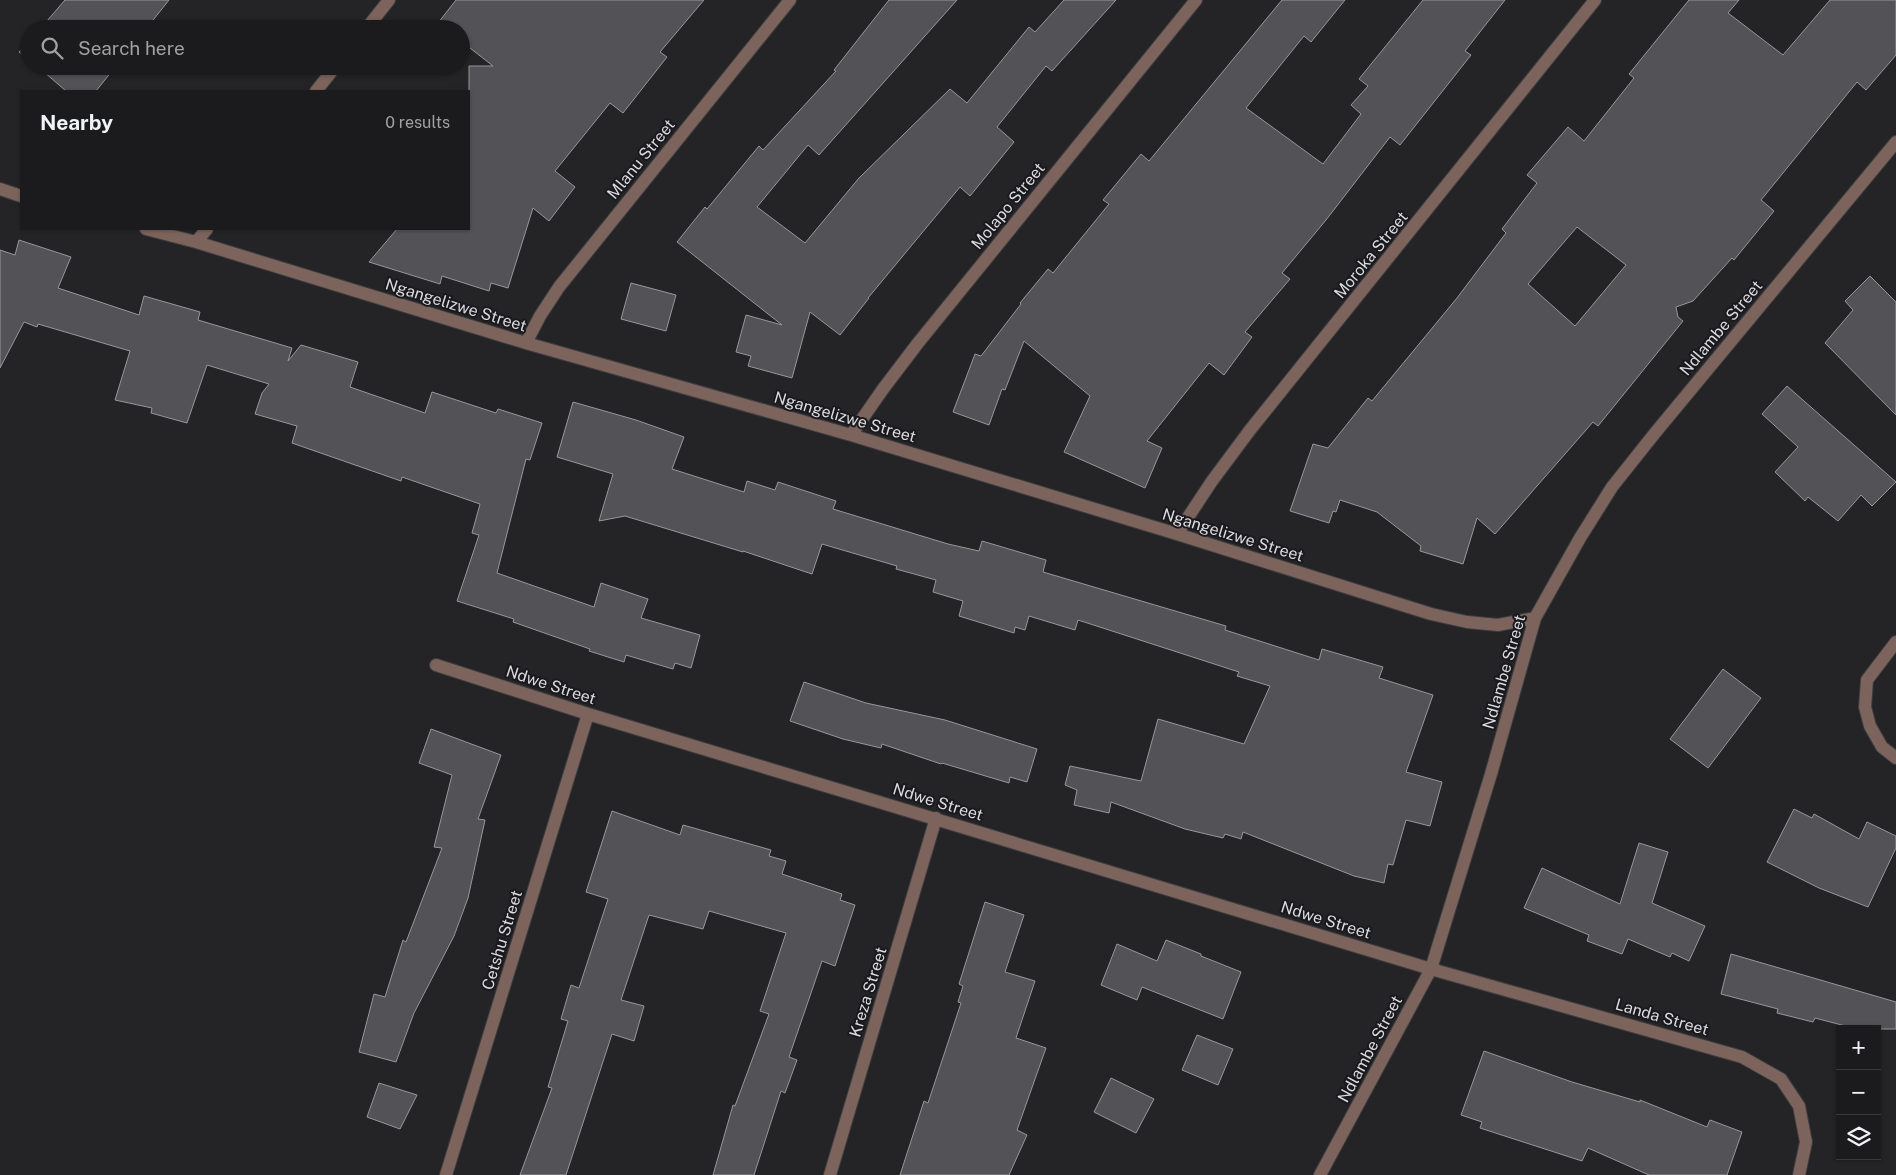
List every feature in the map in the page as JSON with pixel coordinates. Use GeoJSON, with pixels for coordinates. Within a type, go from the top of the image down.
{"type":"FeatureCollection","features":[{"type":"Feature","properties":{"kind":"street"},"geometry":{"type":"LineString","coordinates":[[373,20],[389,0]]}},
{"type":"Feature","properties":{"kind":"street","name":"Mlanu Street"},"geometry":{"type":"LineString","coordinates":[[526,343],[540,316],[559,287],[790,0]]}},
{"type":"Feature","properties":{"kind":"street","name":"Molapo Street"},"geometry":{"type":"LineString","coordinates":[[851,435],[883,388],[918,342],[1196,0]]}},
{"type":"Feature","properties":{"kind":"street","name":"Moroka Street"},"geometry":{"type":"LineString","coordinates":[[1177,534],[1212,481],[1250,430],[1595,0]]}},
{"type":"Feature","properties":{"kind":"street"},"geometry":{"type":"LineString","coordinates":[[317,90],[329,75]]}},
{"type":"Feature","properties":{"kind":"street","name":"Ndlambe Street"},"geometry":{"type":"LineString","coordinates":[[1320,1175],[1431,969],[1491,774],[1535,618],[1580,538],[1612,487],[1896,142]]}},
{"type":"Feature","properties":{"kind":"street"},"geometry":{"type":"LineString","coordinates":[[0,189],[20,196]]}},
{"type":"Feature","properties":{"kind":"street","name":"Ngangelizwe Street"},"geometry":{"type":"LineString","coordinates":[[150,230],[196,242],[526,343],[851,435],[1177,534],[1431,614],[1467,622],[1498,625],[1535,618]]}},
{"type":"Feature","properties":{"kind":"street"},"geometry":{"type":"LineString","coordinates":[[196,242],[206,230]]}},
{"type":"Feature","properties":{"kind":"street"},"geometry":{"type":"LineString","coordinates":[[1896,642],[1867,680],[1865,707],[1870,726],[1882,747],[1896,758]]}},
{"type":"Feature","properties":{"kind":"street","name":"Ndwe Street"},"geometry":{"type":"LineString","coordinates":[[436,666],[588,714],[1431,969]]}},
{"type":"Feature","properties":{"kind":"street","name":"Cetshu Street"},"geometry":{"type":"LineString","coordinates":[[446,1175],[588,714]]}},
{"type":"Feature","properties":{"kind":"street","name":"Kreza Street"},"geometry":{"type":"LineString","coordinates":[[830,1175],[936,818]]}},
{"type":"Feature","properties":{"kind":"street","name":"Landa Street"},"geometry":{"type":"LineString","coordinates":[[1431,969],[1742,1057],[1781,1078],[1799,1106],[1806,1142],[1799,1175]]}},
{"type":"Feature","properties":{"kind":"building"},"geometry":{"type":"Polygon","coordinates":[[[65,0],[169,0],[153,20],[48,20],[65,0]]]}},
{"type":"Feature","properties":{"kind":"building"},"geometry":{"type":"Polygon","coordinates":[[[456,0],[704,0],[660,52],[667,57],[623,113],[610,103],[555,171],[575,187],[549,221],[533,208],[508,288],[491,283],[489,291],[442,276],[440,284],[369,262],[396,230],[470,230],[470,66],[493,66],[470,48],[470,20],[440,20],[456,0]]]}},
{"type":"Feature","properties":{"kind":"building"},"geometry":{"type":"Polygon","coordinates":[[[889,0],[957,0],[819,155],[808,145],[757,207],[805,243],[859,178],[950,89],[967,103],[1029,27],[1035,32],[1064,0],[1116,0],[1052,71],[1046,66],[997,127],[1014,142],[970,196],[960,187],[868,298],[840,335],[810,312],[792,378],[748,366],[751,356],[736,352],[746,315],[782,325],[677,242],[759,146],[763,150],[836,71],[834,70],[889,0]]]}},
{"type":"Feature","properties":{"kind":"building"},"geometry":{"type":"Polygon","coordinates":[[[1282,0],[1345,0],[1311,42],[1304,36],[1246,108],[1323,164],[1361,114],[1351,105],[1368,86],[1359,79],[1423,0],[1505,0],[1465,51],[1471,55],[1400,145],[1390,137],[1282,273],[1290,279],[1245,332],[1252,337],[1224,375],[1209,363],[1147,441],[1162,448],[1145,488],[1064,452],[1090,396],[1024,341],[1005,390],[1002,389],[989,425],[953,412],[975,354],[981,356],[1048,269],[1053,273],[1109,204],[1103,200],[1141,154],[1149,161],[1282,0]]]}},
{"type":"Feature","properties":{"kind":"building"},"geometry":{"type":"Polygon","coordinates":[[[1689,0],[1739,0],[1728,13],[1783,55],[1830,0],[1896,0],[1896,55],[1866,90],[1857,82],[1761,200],[1774,211],[1734,260],[1732,258],[1693,301],[1676,307],[1678,317],[1683,321],[1598,426],[1593,422],[1495,534],[1477,518],[1463,564],[1420,551],[1421,546],[1377,512],[1340,500],[1336,512],[1333,511],[1329,523],[1290,511],[1313,444],[1328,448],[1368,398],[1372,401],[1457,298],[1506,233],[1502,229],[1537,183],[1527,175],[1568,127],[1584,141],[1634,78],[1629,74],[1689,0]],[[1577,227],[1528,284],[1575,326],[1626,265],[1577,227]]]}},
{"type":"Feature","properties":{"kind":"building"},"geometry":{"type":"Polygon","coordinates":[[[47,75],[109,75],[97,90],[65,90],[47,75]]]}},
{"type":"Feature","properties":{"kind":"building"},"geometry":{"type":"Polygon","coordinates":[[[19,240],[71,257],[58,288],[139,315],[144,296],[200,312],[198,320],[292,348],[288,361],[301,345],[358,362],[350,387],[425,413],[432,392],[496,413],[498,409],[542,423],[530,460],[526,459],[497,573],[594,607],[601,583],[648,599],[641,618],[700,635],[691,668],[675,663],[673,669],[626,655],[624,662],[589,651],[590,649],[513,622],[514,619],[457,601],[479,535],[472,533],[480,504],[402,477],[401,481],[292,443],[297,426],[255,414],[262,393],[269,384],[207,365],[187,423],[151,413],[152,408],[115,400],[130,351],[38,324],[37,327],[24,322],[0,368],[0,250],[15,255],[19,240]]]}},
{"type":"Feature","properties":{"kind":"building"},"geometry":{"type":"Polygon","coordinates":[[[1870,276],[1896,302],[1896,415],[1825,343],[1853,310],[1845,301],[1870,276]]]}},
{"type":"Feature","properties":{"kind":"building"},"geometry":{"type":"Polygon","coordinates":[[[631,283],[676,295],[666,331],[621,319],[631,283]]]}},
{"type":"Feature","properties":{"kind":"building"},"geometry":{"type":"Polygon","coordinates":[[[1787,386],[1896,482],[1872,506],[1861,495],[1838,521],[1808,497],[1805,501],[1775,472],[1798,447],[1762,414],[1787,386]]]}},
{"type":"Feature","properties":{"kind":"building"},"geometry":{"type":"Polygon","coordinates":[[[573,402],[636,420],[684,437],[672,469],[744,492],[747,481],[775,490],[778,482],[836,501],[833,509],[948,544],[979,551],[982,541],[1046,560],[1043,572],[1226,626],[1225,630],[1319,660],[1322,649],[1383,667],[1379,678],[1433,695],[1406,772],[1442,782],[1430,826],[1406,820],[1393,865],[1388,864],[1384,883],[1354,876],[1243,832],[1241,839],[1225,834],[1223,838],[1185,829],[1111,802],[1109,813],[1074,805],[1077,790],[1065,785],[1070,766],[1141,781],[1158,719],[1244,744],[1270,686],[1237,676],[1239,672],[1078,620],[1075,630],[1029,616],[1025,630],[1015,627],[1014,633],[959,616],[963,601],[933,592],[936,580],[896,569],[897,566],[822,544],[812,574],[743,551],[625,516],[599,521],[613,474],[557,457],[573,402]]]}},
{"type":"Feature","properties":{"kind":"building"},"geometry":{"type":"Polygon","coordinates":[[[1723,669],[1761,698],[1708,768],[1670,739],[1723,669]]]}},
{"type":"Feature","properties":{"kind":"building"},"geometry":{"type":"Polygon","coordinates":[[[804,682],[866,703],[945,720],[1037,749],[1027,782],[1010,777],[1009,783],[941,764],[882,744],[881,748],[843,739],[790,721],[804,682]]]}},
{"type":"Feature","properties":{"kind":"building"},"geometry":{"type":"Polygon","coordinates":[[[431,729],[501,755],[478,819],[485,820],[468,898],[454,936],[414,1013],[396,1062],[359,1052],[374,994],[385,997],[403,940],[406,942],[442,848],[434,847],[452,775],[419,763],[431,729]]]}},
{"type":"Feature","properties":{"kind":"building"},"geometry":{"type":"Polygon","coordinates":[[[1794,809],[1812,818],[1814,814],[1859,839],[1867,822],[1896,836],[1896,848],[1868,907],[1819,888],[1767,862],[1794,809]]]}},
{"type":"Feature","properties":{"kind":"building"},"geometry":{"type":"Polygon","coordinates":[[[612,811],[680,835],[683,825],[771,850],[769,856],[786,861],[782,874],[842,894],[840,900],[855,905],[835,966],[822,961],[789,1057],[797,1060],[785,1093],[781,1091],[754,1175],[713,1175],[733,1105],[735,1106],[769,1014],[760,1011],[786,933],[709,911],[703,929],[649,915],[621,1000],[644,1006],[634,1041],[612,1034],[566,1175],[520,1175],[552,1088],[548,1087],[568,1021],[561,1019],[571,985],[579,988],[608,899],[586,892],[612,811]]]}},
{"type":"Feature","properties":{"kind":"building"},"geometry":{"type":"Polygon","coordinates":[[[1639,843],[1668,852],[1652,903],[1705,926],[1689,961],[1672,953],[1670,957],[1628,939],[1622,954],[1587,941],[1589,935],[1524,908],[1542,868],[1620,904],[1639,843]]]}},
{"type":"Feature","properties":{"kind":"building"},"geometry":{"type":"Polygon","coordinates":[[[985,902],[1024,915],[1005,972],[1035,981],[1016,1038],[1046,1048],[1017,1130],[1027,1135],[1009,1175],[900,1175],[924,1101],[928,1103],[961,1003],[958,1002],[963,986],[959,984],[985,902]]]}},
{"type":"Feature","properties":{"kind":"building"},"geometry":{"type":"Polygon","coordinates":[[[1166,940],[1241,972],[1223,1019],[1142,987],[1137,1000],[1101,985],[1117,944],[1157,961],[1166,940]]]}},
{"type":"Feature","properties":{"kind":"building"},"geometry":{"type":"Polygon","coordinates":[[[1731,954],[1896,1002],[1896,1029],[1881,1029],[1881,1025],[1842,1025],[1815,1018],[1813,1022],[1777,1013],[1778,1009],[1721,994],[1731,954]]]}},
{"type":"Feature","properties":{"kind":"building"},"geometry":{"type":"Polygon","coordinates":[[[1197,1035],[1233,1049],[1218,1085],[1182,1070],[1197,1035]]]}},
{"type":"Feature","properties":{"kind":"building"},"geometry":{"type":"Polygon","coordinates":[[[1484,1051],[1572,1082],[1640,1102],[1640,1100],[1707,1127],[1710,1120],[1742,1132],[1727,1175],[1649,1175],[1588,1148],[1582,1161],[1480,1128],[1482,1122],[1461,1115],[1484,1051]]]}},
{"type":"Feature","properties":{"kind":"building"},"geometry":{"type":"Polygon","coordinates":[[[1111,1078],[1154,1099],[1136,1133],[1094,1112],[1111,1078]]]}},
{"type":"Feature","properties":{"kind":"building"},"geometry":{"type":"Polygon","coordinates":[[[379,1083],[417,1095],[400,1129],[367,1117],[379,1083]]]}}]}
